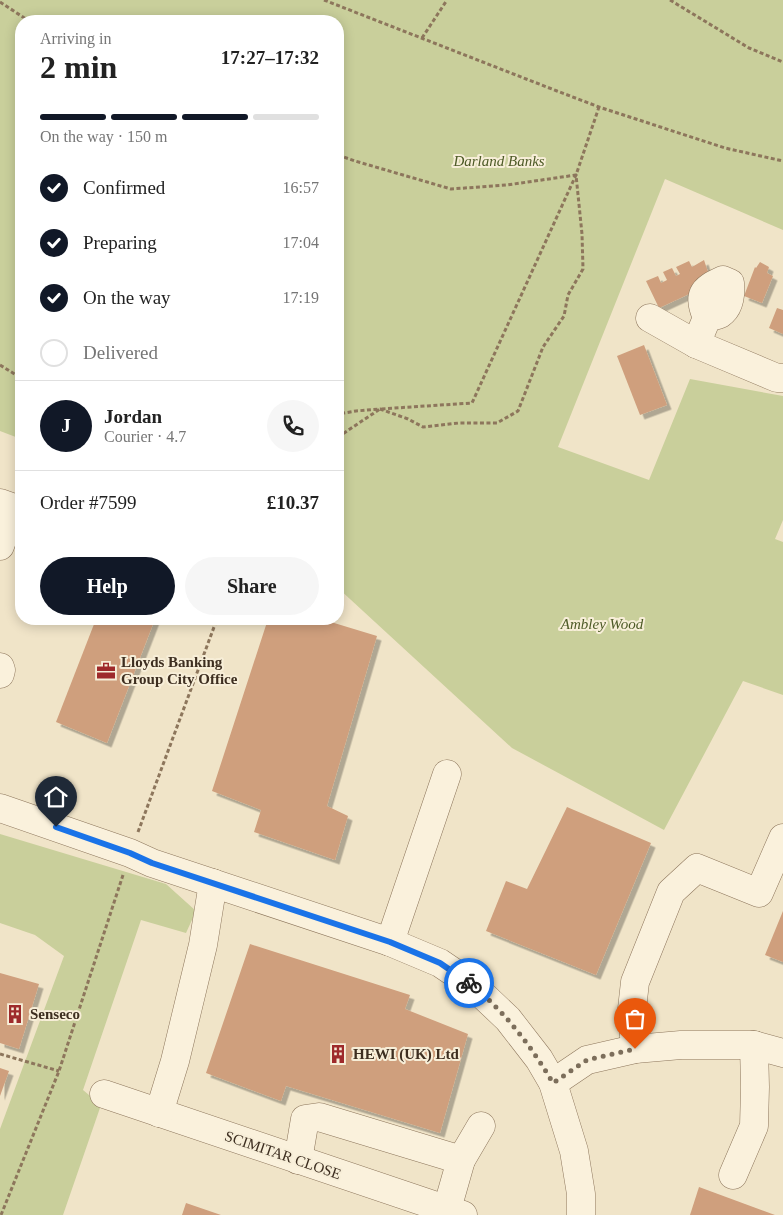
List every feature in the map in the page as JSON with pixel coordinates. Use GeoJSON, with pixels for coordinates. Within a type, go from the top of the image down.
{"type":"FeatureCollection","features":[{"type":"Feature","properties":{"kind":"street"},"geometry":{"type":"LineString","coordinates":[[650,318],[696,344],[777,378],[783,378]]}},
{"type":"Feature","properties":{"kind":"street"},"geometry":{"type":"LineString","coordinates":[[696,344],[707,318]]}},
{"type":"Feature","properties":{"kind":"street"},"geometry":{"type":"LineString","coordinates":[[0,503],[14,508],[0,546]]}},
{"type":"Feature","properties":{"kind":"street"},"geometry":{"type":"LineString","coordinates":[[0,667],[0,674]]}},
{"type":"Feature","properties":{"kind":"street"},"geometry":{"type":"LineString","coordinates":[[390,942],[447,774]]}},
{"type":"Feature","properties":{"kind":"street"},"geometry":{"type":"LineString","coordinates":[[0,808],[130,853],[152,863],[390,942],[440,963],[471,984],[508,1019],[539,1059],[553,1083],[574,1151],[581,1194],[582,1215]]}},
{"type":"Feature","properties":{"kind":"street"},"geometry":{"type":"LineString","coordinates":[[635,1049],[632,1009],[635,982],[671,892],[697,868],[759,893],[783,838]]}},
{"type":"Feature","properties":{"kind":"street"},"geometry":{"type":"LineString","coordinates":[[159,1113],[175,1061],[203,945],[213,883]]}},
{"type":"Feature","properties":{"kind":"street"},"geometry":{"type":"LineString","coordinates":[[553,1083],[587,1060],[635,1049],[681,1045],[754,1045],[783,1053]]}},
{"type":"Feature","properties":{"kind":"street"},"geometry":{"type":"LineString","coordinates":[[733,1175],[754,1126],[756,1088],[754,1045]]}},
{"type":"Feature","properties":{"kind":"street","name":"SCIMITAR CLOSE"},"geometry":{"type":"LineString","coordinates":[[104,1094],[455,1212]]}},
{"type":"Feature","properties":{"kind":"street"},"geometry":{"type":"LineString","coordinates":[[298,1160],[305,1119],[319,1117],[461,1160]]}},
{"type":"Feature","properties":{"kind":"street"},"geometry":{"type":"LineString","coordinates":[[455,1212],[461,1160],[481,1126]]}},
{"type":"Feature","properties":{"kind":"path"},"geometry":{"type":"LineString","coordinates":[[324,0],[599,107],[725,148],[783,160]]}},
{"type":"Feature","properties":{"kind":"path"},"geometry":{"type":"LineString","coordinates":[[422,38],[447,0]]}},
{"type":"Feature","properties":{"kind":"path"},"geometry":{"type":"LineString","coordinates":[[670,0],[749,48],[783,62]]}},
{"type":"Feature","properties":{"kind":"path"},"geometry":{"type":"LineString","coordinates":[[0,2],[21,15]]}},
{"type":"Feature","properties":{"kind":"path"},"geometry":{"type":"LineString","coordinates":[[344,413],[472,403],[576,175],[599,107]]}},
{"type":"Feature","properties":{"kind":"path"},"geometry":{"type":"LineString","coordinates":[[344,156],[451,189],[507,185],[576,175]]}},
{"type":"Feature","properties":{"kind":"path"},"geometry":{"type":"LineString","coordinates":[[380,410],[408,419],[423,427],[459,423],[497,423],[518,411],[543,347],[564,316],[568,295],[583,269],[582,234],[576,175]]}},
{"type":"Feature","properties":{"kind":"path"},"geometry":{"type":"LineString","coordinates":[[0,366],[15,375]]}},
{"type":"Feature","properties":{"kind":"path"},"geometry":{"type":"LineString","coordinates":[[344,433],[380,410]]}},
{"type":"Feature","properties":{"kind":"path"},"geometry":{"type":"LineString","coordinates":[[1,1215],[59,1071],[130,853],[215,625]]}},
{"type":"Feature","properties":{"kind":"path"},"geometry":{"type":"LineString","coordinates":[[0,1054],[59,1071]]}},
{"type":"Feature","properties":{"kind":"green space","name":"Ambley Wood"},"geometry":{"type":"Polygon","coordinates":[[[0,0],[783,0],[783,230],[665,179],[558,447],[649,480],[690,379],[783,396],[783,520],[775,539],[783,542],[783,695],[743,681],[664,830],[512,748],[344,594],[344,15],[15,15],[15,437],[0,431],[0,0]]]}},
{"type":"Feature","properties":{"kind":"green space"},"geometry":{"type":"Polygon","coordinates":[[[0,834],[166,884],[196,911],[186,933],[141,920],[83,1090],[101,1105],[63,1215],[0,1215],[0,1129],[64,956],[35,935],[0,923],[0,834]]]}},
{"type":"Feature","properties":{"kind":"building"},"geometry":{"type":"Polygon","coordinates":[[[704,260],[711,281],[659,308],[646,281],[658,276],[661,283],[667,280],[663,272],[672,268],[676,276],[680,274],[676,267],[689,261],[692,267],[704,260]]]}},
{"type":"Feature","properties":{"kind":"building"},"geometry":{"type":"Polygon","coordinates":[[[760,262],[769,267],[767,273],[773,276],[762,303],[744,296],[755,267],[760,262]]]}},
{"type":"Feature","properties":{"kind":"building"},"geometry":{"type":"Polygon","coordinates":[[[777,308],[783,310],[783,334],[769,328],[777,308]]]}},
{"type":"Feature","properties":{"kind":"building"},"geometry":{"type":"Polygon","coordinates":[[[644,345],[667,405],[640,415],[617,356],[644,345]]]}},
{"type":"Feature","properties":{"kind":"building","name":"Lloyds Banking Group City Office"},"geometry":{"type":"Polygon","coordinates":[[[94,625],[153,625],[107,743],[56,722],[94,625]]]}},
{"type":"Feature","properties":{"kind":"building"},"geometry":{"type":"Polygon","coordinates":[[[266,625],[341,625],[377,636],[327,806],[348,816],[335,860],[254,832],[261,810],[212,791],[266,625]]]}},
{"type":"Feature","properties":{"kind":"building"},"geometry":{"type":"Polygon","coordinates":[[[567,807],[651,843],[596,975],[486,931],[506,881],[527,889],[567,807]]]}},
{"type":"Feature","properties":{"kind":"building"},"geometry":{"type":"Polygon","coordinates":[[[783,911],[783,962],[765,955],[783,911]]]}},
{"type":"Feature","properties":{"kind":"building","name":"HEWI (UK) Ltd"},"geometry":{"type":"Polygon","coordinates":[[[250,944],[410,995],[405,1009],[468,1034],[440,1133],[286,1086],[281,1101],[206,1073],[250,944]]]}},
{"type":"Feature","properties":{"kind":"building","name":"Senseco"},"geometry":{"type":"Polygon","coordinates":[[[0,973],[39,984],[19,1049],[0,1043],[0,973]]]}},
{"type":"Feature","properties":{"kind":"building"},"geometry":{"type":"Polygon","coordinates":[[[0,1068],[9,1071],[0,1096],[0,1068]]]}},
{"type":"Feature","properties":{"kind":"building"},"geometry":{"type":"Polygon","coordinates":[[[699,1187],[775,1215],[690,1215],[699,1187]]]}},
{"type":"Feature","properties":{"kind":"building"},"geometry":{"type":"Polygon","coordinates":[[[186,1203],[221,1215],[182,1215],[186,1203]]]}},
{"type":"Feature","properties":{"kind":"way so far"},"geometry":{"type":"LineString","coordinates":[[469,983],[508,1019],[539,1059],[553,1083],[587,1060],[635,1049]]}},
{"type":"Feature","properties":{"kind":"place","name":"Lloyds Banking Group City Office"},"geometry":{"type":"Point","coordinates":[106,671]}},
{"type":"Feature","properties":{"kind":"place","name":"Senseco"},"geometry":{"type":"Point","coordinates":[15,1014]}},
{"type":"Feature","properties":{"kind":"place","name":"HEWI (UK) Ltd"},"geometry":{"type":"Point","coordinates":[338,1054]}},
{"type":"Feature","properties":{"kind":"route"},"geometry":{"type":"LineString","coordinates":[[56,827],[130,853],[152,863],[390,942],[440,963],[469,983]]}},
{"type":"Feature","properties":{"kind":"park label","name":"Darland Banks"},"geometry":{"type":"Point","coordinates":[499,161]}}]}
